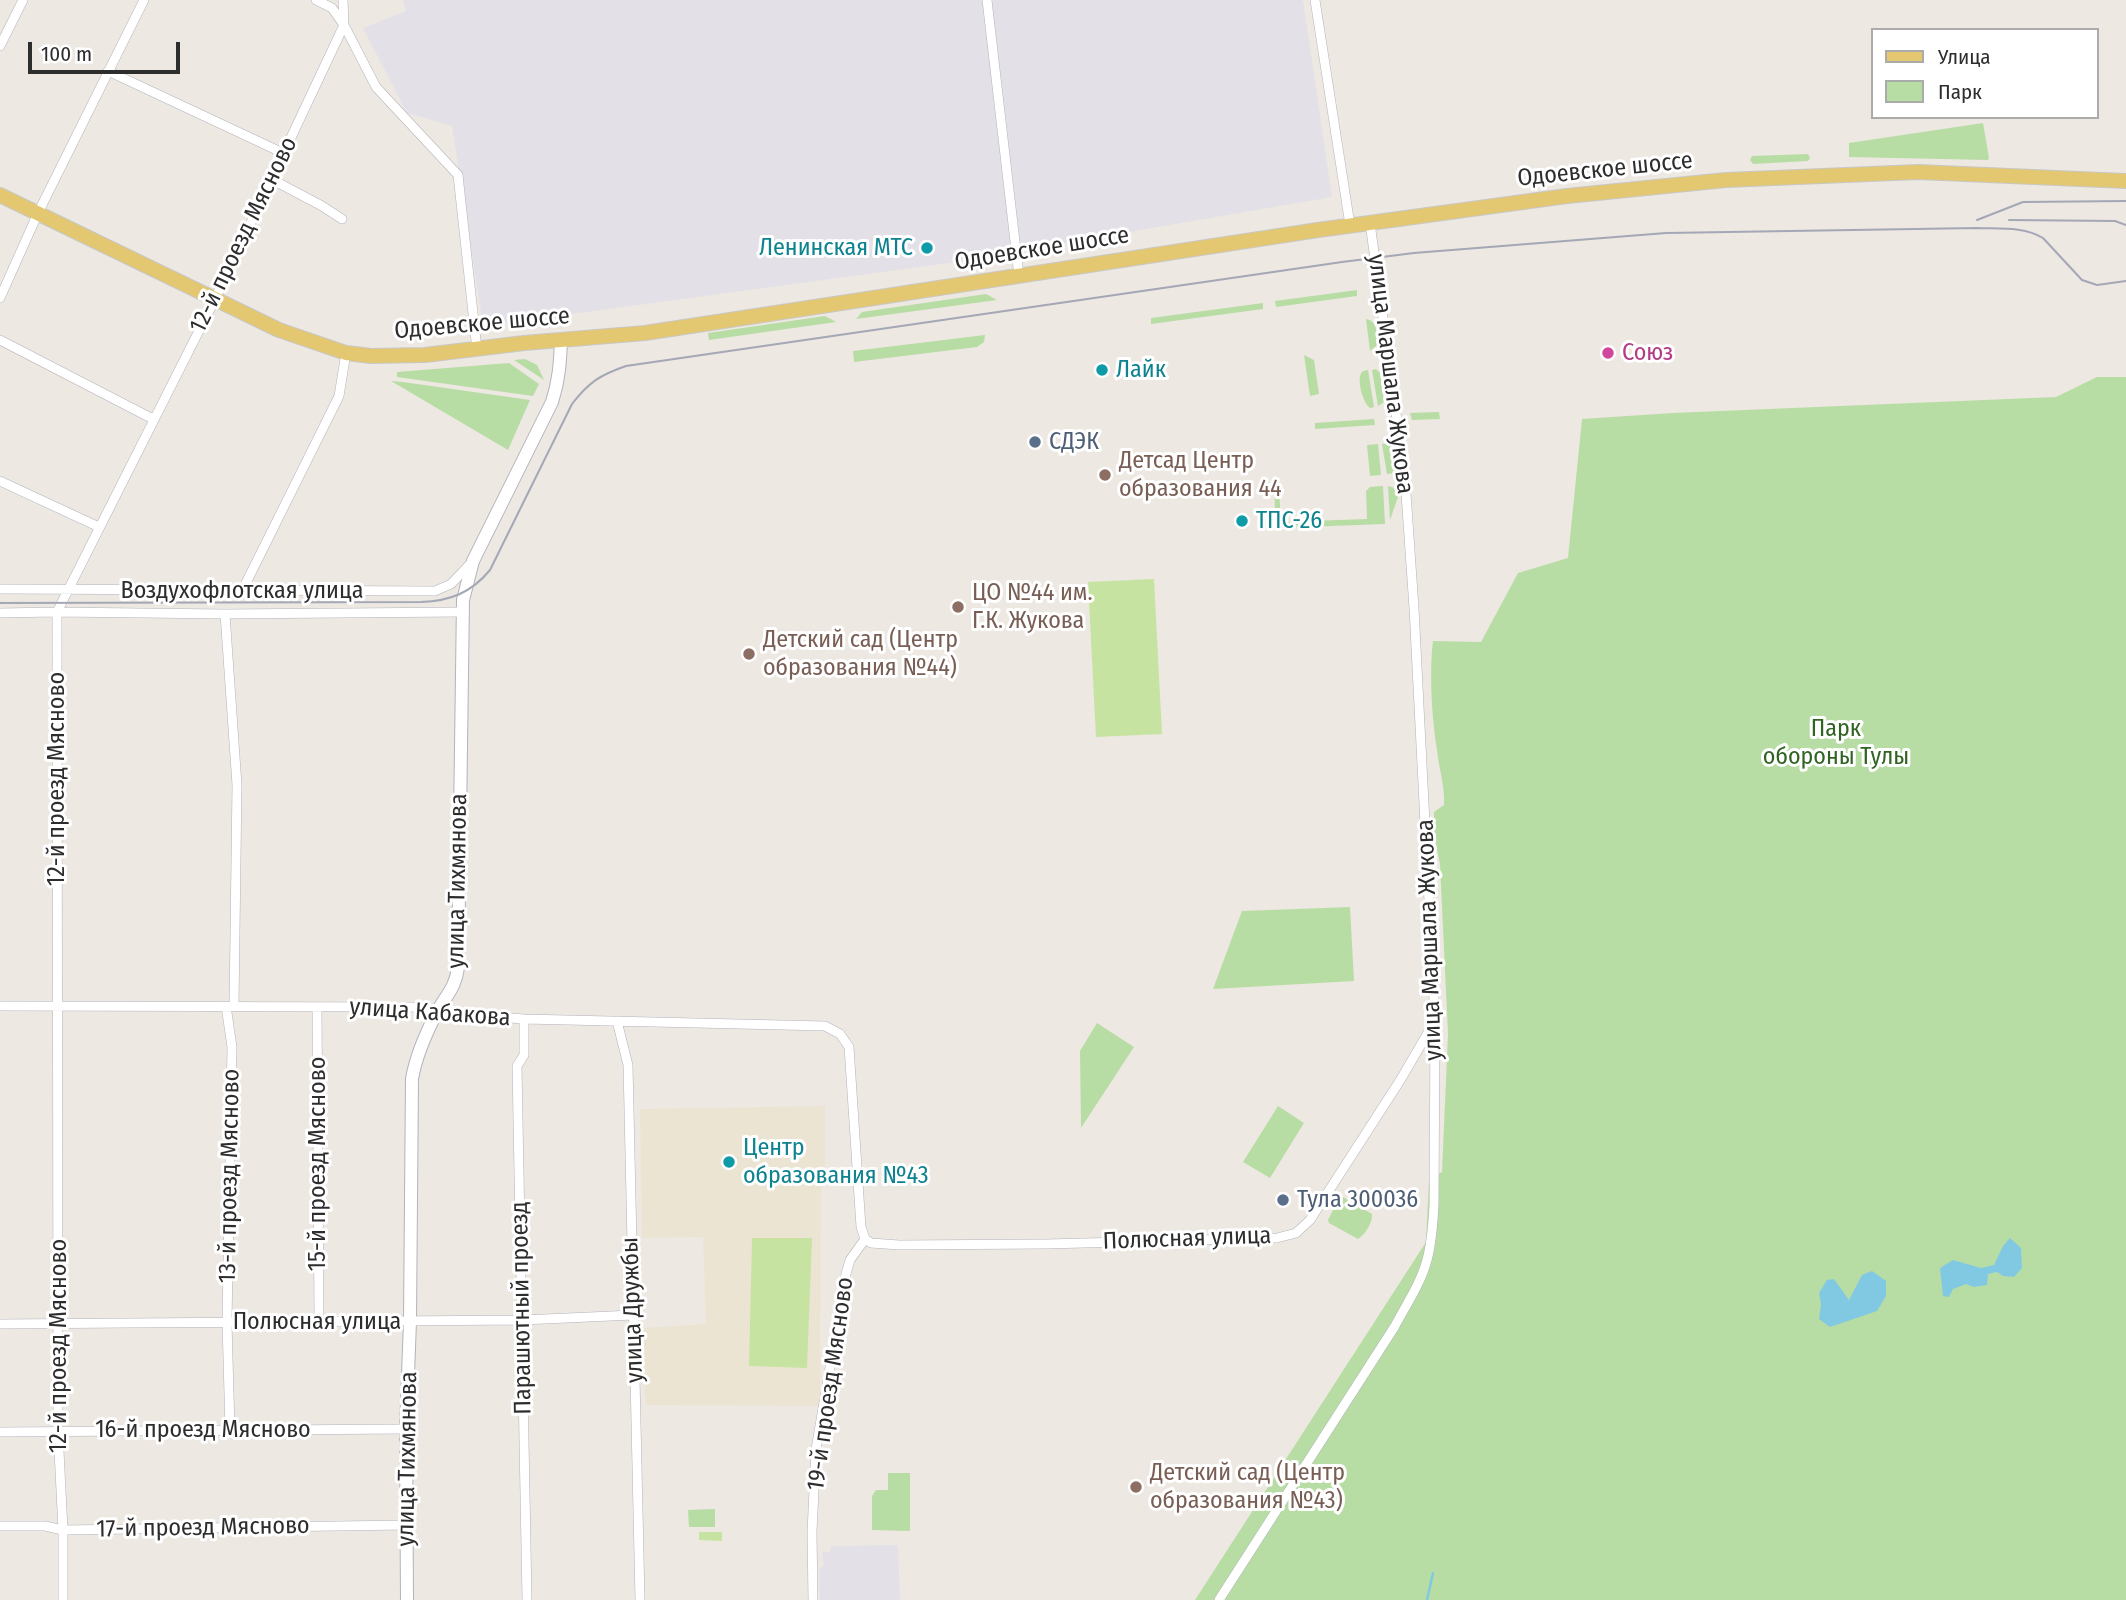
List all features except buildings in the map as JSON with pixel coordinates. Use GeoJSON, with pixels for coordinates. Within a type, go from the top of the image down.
{"type":"FeatureCollection","features":[{"type":"Feature","properties":{"kind":"main road","name":"Одоевское шоссе"},"geometry":{"type":"LineString","coordinates":[[0,195],[279,330],[346,353],[371,356],[425,355],[645,332],[1350,225],[1567,195],[1726,180],[1918,172],[2126,181]]}},
{"type":"Feature","properties":{"kind":"street"},"geometry":{"type":"LineString","coordinates":[[0,46],[23,0]]}},
{"type":"Feature","properties":{"kind":"street"},"geometry":{"type":"LineString","coordinates":[[0,298],[38,214],[144,0]]}},
{"type":"Feature","properties":{"kind":"street"},"geometry":{"type":"LineString","coordinates":[[316,0],[332,8],[344,25],[376,87],[458,175],[477,350]]}},
{"type":"Feature","properties":{"kind":"street"},"geometry":{"type":"LineString","coordinates":[[343,0],[344,25]]}},
{"type":"Feature","properties":{"kind":"street"},"geometry":{"type":"LineString","coordinates":[[987,0],[1019,276]]}},
{"type":"Feature","properties":{"kind":"street","name":"улица Маршала Жукова"},"geometry":{"type":"LineString","coordinates":[[1315,0],[1350,225]]}},
{"type":"Feature","properties":{"kind":"street","name":"12-й проезд Мясново"},"geometry":{"type":"LineString","coordinates":[[63,1600],[58,1432],[57,612],[215,299],[344,25]]}},
{"type":"Feature","properties":{"kind":"street"},"geometry":{"type":"LineString","coordinates":[[108,71],[283,153]]}},
{"type":"Feature","properties":{"kind":"street"},"geometry":{"type":"LineString","coordinates":[[271,179],[342,219]]}},
{"type":"Feature","properties":{"kind":"street","name":"улица Маршала Жукова"},"geometry":{"type":"LineString","coordinates":[[1219,1600],[1395,1325],[1427,1262],[1434,1205],[1435,1019],[1415,608],[1405,480],[1370,223]]}},
{"type":"Feature","properties":{"kind":"street"},"geometry":{"type":"LineString","coordinates":[[0,340],[153,419]]}},
{"type":"Feature","properties":{"kind":"street","name":"улица Тихмянова"},"geometry":{"type":"LineString","coordinates":[[407,1600],[406,1429],[410,1321],[412,1079],[415,1063],[439,1009],[452,991],[458,968],[462,612],[465,588],[473,561],[552,402],[560,371],[561,341]]}},
{"type":"Feature","properties":{"kind":"street"},"geometry":{"type":"LineString","coordinates":[[242,592],[339,396],[346,353]]}},
{"type":"Feature","properties":{"kind":"street"},"geometry":{"type":"LineString","coordinates":[[0,481],[99,527]]}},
{"type":"Feature","properties":{"kind":"street","name":"Воздухофлотская улица"},"geometry":{"type":"LineString","coordinates":[[0,589],[242,592],[435,590],[451,584],[473,561]]}},
{"type":"Feature","properties":{"kind":"street","name":"Воздухофлотская улица"},"geometry":{"type":"LineString","coordinates":[[0,614],[462,612]]}},
{"type":"Feature","properties":{"kind":"street","name":"13-й проезд Мясново"},"geometry":{"type":"LineString","coordinates":[[225,614],[237,785],[230,1006],[232,1047],[227,1322],[230,1430]]}},
{"type":"Feature","properties":{"kind":"street","name":"улица Кабакова"},"geometry":{"type":"LineString","coordinates":[[0,1006],[412,1007],[524,1019],[825,1026],[840,1034],[849,1047],[861,1227],[865,1239]]}},
{"type":"Feature","properties":{"kind":"street","name":"15-й проезд Мясново"},"geometry":{"type":"LineString","coordinates":[[317,1007],[318,1322]]}},
{"type":"Feature","properties":{"kind":"street","name":"Парашютный проезд"},"geometry":{"type":"LineString","coordinates":[[524,1019],[524,1055],[517,1066],[527,1600]]}},
{"type":"Feature","properties":{"kind":"street","name":"Полюсная улица"},"geometry":{"type":"LineString","coordinates":[[865,1239],[871,1243],[899,1245],[1046,1244],[1277,1238],[1296,1233],[1310,1220],[1413,1061],[1435,1019]]}},
{"type":"Feature","properties":{"kind":"street","name":"улица Дружбы"},"geometry":{"type":"LineString","coordinates":[[617,1021],[628,1065],[640,1600]]}},
{"type":"Feature","properties":{"kind":"street","name":"19-й проезд Мясново"},"geometry":{"type":"LineString","coordinates":[[813,1600],[812,1532],[816,1449],[846,1274],[850,1261],[865,1239]]}},
{"type":"Feature","properties":{"kind":"street","name":"Полюсная улица"},"geometry":{"type":"LineString","coordinates":[[0,1324],[523,1320],[633,1315]]}},
{"type":"Feature","properties":{"kind":"street","name":"16-й проезд Мясново"},"geometry":{"type":"LineString","coordinates":[[0,1432],[406,1429]]}},
{"type":"Feature","properties":{"kind":"street","name":"17-й проезд Мясново"},"geometry":{"type":"LineString","coordinates":[[0,1526],[45,1526],[63,1530],[406,1525]]}},
{"type":"Feature","properties":{"kind":"shaded area"},"geometry":{"type":"Polygon","coordinates":[[[403,0],[1303,0],[1332,197],[949,263],[483,326],[452,126],[407,113],[363,28],[406,11],[403,0]]]}},
{"type":"Feature","properties":{"kind":"shaded area"},"geometry":{"type":"Polygon","coordinates":[[[825,1106],[825,1181],[821,1181],[820,1406],[646,1405],[641,1328],[706,1324],[703,1237],[642,1238],[640,1109],[825,1106]]]}},
{"type":"Feature","properties":{"kind":"shaded area"},"geometry":{"type":"Polygon","coordinates":[[[898,1545],[900,1600],[820,1600],[819,1570],[824,1565],[822,1552],[830,1552],[831,1546],[898,1545]]]}},
{"type":"Feature","properties":{"kind":"green space"},"geometry":{"type":"Polygon","coordinates":[[[1983,123],[1988,160],[1849,157],[1849,143],[1983,123]]]}},
{"type":"Feature","properties":{"kind":"green space"},"geometry":{"type":"Polygon","coordinates":[[[1808,154],[1808,161],[1753,164],[1750,160],[1752,156],[1808,154]]]}},
{"type":"Feature","properties":{"kind":"green space"},"geometry":{"type":"Polygon","coordinates":[[[1357,290],[1357,296],[1276,307],[1275,301],[1357,290]]]}},
{"type":"Feature","properties":{"kind":"green space"},"geometry":{"type":"Polygon","coordinates":[[[986,294],[997,300],[856,319],[862,312],[986,294]]]}},
{"type":"Feature","properties":{"kind":"green space"},"geometry":{"type":"Polygon","coordinates":[[[1263,303],[1263,309],[1151,324],[1151,318],[1263,303]]]}},
{"type":"Feature","properties":{"kind":"green space"},"geometry":{"type":"Polygon","coordinates":[[[825,316],[836,322],[709,340],[708,333],[825,316]]]}},
{"type":"Feature","properties":{"kind":"green space"},"geometry":{"type":"Polygon","coordinates":[[[1366,319],[1373,322],[1377,332],[1377,345],[1370,351],[1366,319]]]}},
{"type":"Feature","properties":{"kind":"green space"},"geometry":{"type":"Polygon","coordinates":[[[985,335],[984,342],[977,347],[854,362],[853,351],[985,335]]]}},
{"type":"Feature","properties":{"kind":"green space"},"geometry":{"type":"Polygon","coordinates":[[[1304,355],[1314,360],[1319,394],[1310,396],[1304,355]]]}},
{"type":"Feature","properties":{"kind":"green space"},"geometry":{"type":"Polygon","coordinates":[[[525,359],[537,365],[544,380],[514,360],[525,359]]]}},
{"type":"Feature","properties":{"kind":"green space"},"geometry":{"type":"Polygon","coordinates":[[[509,363],[539,384],[533,396],[397,377],[397,372],[509,363]]]}},
{"type":"Feature","properties":{"kind":"green space"},"geometry":{"type":"Polygon","coordinates":[[[1376,369],[1380,373],[1384,402],[1378,406],[1372,370],[1376,369]]]}},
{"type":"Feature","properties":{"kind":"green space"},"geometry":{"type":"Polygon","coordinates":[[[1368,370],[1374,407],[1370,408],[1360,385],[1360,375],[1368,370]]]}},
{"type":"Feature","properties":{"kind":"green space","name":"Парк обороны Тулы"},"geometry":{"type":"Polygon","coordinates":[[[2097,377],[2126,377],[2126,1600],[1195,1600],[1426,1242],[1429,1179],[1442,1172],[1448,1034],[1440,864],[1434,835],[1434,812],[1444,805],[1444,798],[1432,710],[1433,641],[1481,642],[1518,573],[1568,558],[1582,419],[2056,397],[2097,377]]]}},
{"type":"Feature","properties":{"kind":"green space"},"geometry":{"type":"Polygon","coordinates":[[[391,381],[403,382],[530,400],[508,450],[391,381]]]}},
{"type":"Feature","properties":{"kind":"green space"},"geometry":{"type":"Polygon","coordinates":[[[1439,412],[1440,419],[1412,420],[1410,413],[1439,412]]]}},
{"type":"Feature","properties":{"kind":"green space"},"geometry":{"type":"Polygon","coordinates":[[[1374,419],[1375,425],[1315,429],[1315,423],[1374,419]]]}},
{"type":"Feature","properties":{"kind":"green space"},"geometry":{"type":"Polygon","coordinates":[[[1392,443],[1396,473],[1387,474],[1382,444],[1392,443]]]}},
{"type":"Feature","properties":{"kind":"green space"},"geometry":{"type":"Polygon","coordinates":[[[1378,444],[1381,475],[1370,476],[1367,445],[1378,444]]]}},
{"type":"Feature","properties":{"kind":"green space"},"geometry":{"type":"Polygon","coordinates":[[[1383,486],[1385,524],[1276,528],[1274,489],[1279,488],[1281,522],[1367,519],[1366,491],[1370,487],[1383,486]]]}},
{"type":"Feature","properties":{"kind":"green space"},"geometry":{"type":"Polygon","coordinates":[[[1388,486],[1398,489],[1390,520],[1388,486]]]}},
{"type":"Feature","properties":{"kind":"green space"},"geometry":{"type":"Polygon","coordinates":[[[1154,579],[1162,734],[1096,737],[1088,582],[1154,579]]]}},
{"type":"Feature","properties":{"kind":"green space"},"geometry":{"type":"Polygon","coordinates":[[[1350,907],[1354,981],[1213,989],[1242,911],[1350,907]]]}},
{"type":"Feature","properties":{"kind":"green space"},"geometry":{"type":"Polygon","coordinates":[[[1097,1023],[1134,1047],[1081,1128],[1080,1051],[1097,1023]]]}},
{"type":"Feature","properties":{"kind":"green space"},"geometry":{"type":"Polygon","coordinates":[[[1278,1106],[1304,1123],[1270,1178],[1243,1162],[1278,1106]]]}},
{"type":"Feature","properties":{"kind":"green space"},"geometry":{"type":"Polygon","coordinates":[[[1343,1197],[1372,1214],[1368,1228],[1358,1239],[1329,1223],[1339,1198],[1343,1197]]]}},
{"type":"Feature","properties":{"kind":"green space"},"geometry":{"type":"Polygon","coordinates":[[[752,1238],[812,1238],[807,1368],[749,1366],[752,1238]]]}},
{"type":"Feature","properties":{"kind":"green space"},"geometry":{"type":"Polygon","coordinates":[[[888,1473],[910,1473],[910,1531],[872,1530],[872,1496],[876,1490],[888,1490],[888,1473]]]}},
{"type":"Feature","properties":{"kind":"green space"},"geometry":{"type":"Polygon","coordinates":[[[715,1509],[715,1527],[689,1527],[688,1510],[715,1509]]]}},
{"type":"Feature","properties":{"kind":"green space"},"geometry":{"type":"Polygon","coordinates":[[[699,1532],[722,1532],[722,1541],[699,1540],[699,1532]]]}},
{"type":"Feature","properties":{"kind":"water"},"geometry":{"type":"Polygon","coordinates":[[[2010,1238],[2021,1248],[2022,1268],[2014,1277],[2003,1276],[1997,1272],[1988,1274],[1987,1285],[1974,1287],[1966,1284],[1953,1289],[1949,1297],[1943,1296],[1940,1268],[1953,1260],[1981,1268],[1994,1265],[2010,1238]]]}},
{"type":"Feature","properties":{"kind":"water"},"geometry":{"type":"Polygon","coordinates":[[[1872,1271],[1886,1281],[1886,1296],[1877,1311],[1830,1327],[1819,1319],[1819,1293],[1827,1280],[1834,1279],[1849,1300],[1862,1275],[1872,1271]]]}},
{"type":"Feature","properties":{"kind":"waterway"},"geometry":{"type":"LineString","coordinates":[[1427,1600],[1433,1573]]}},
{"type":"Feature","properties":{"kind":"tram line"},"geometry":{"type":"LineString","coordinates":[[1977,220],[2023,202],[2126,201]]}},
{"type":"Feature","properties":{"kind":"tram line"},"geometry":{"type":"LineString","coordinates":[[2009,220],[2115,221],[2126,225]]}},
{"type":"Feature","properties":{"kind":"tram line"},"geometry":{"type":"LineString","coordinates":[[0,603],[421,602],[451,598],[475,585],[490,570],[572,404],[596,380],[626,366],[1342,262],[1414,253],[1666,233],[2011,229],[2043,238],[2082,280],[2097,285],[2126,281]]}},
{"type":"Feature","properties":{"kind":"place","name":"Ленинская МТС"},"geometry":{"type":"Point","coordinates":[927,248]}},
{"type":"Feature","properties":{"kind":"place","name":"Союз"},"geometry":{"type":"Point","coordinates":[1608,353]}},
{"type":"Feature","properties":{"kind":"place","name":"Лайк"},"geometry":{"type":"Point","coordinates":[1102,370]}},
{"type":"Feature","properties":{"kind":"place","name":"СДЭК"},"geometry":{"type":"Point","coordinates":[1035,442]}},
{"type":"Feature","properties":{"kind":"place","name":"Детсад Центр образования 44"},"geometry":{"type":"Point","coordinates":[1105,475]}},
{"type":"Feature","properties":{"kind":"place","name":"ТПС-26"},"geometry":{"type":"Point","coordinates":[1242,521]}},
{"type":"Feature","properties":{"kind":"place","name":"ЦО №44 им. Г.К. Жукова"},"geometry":{"type":"Point","coordinates":[958,607]}},
{"type":"Feature","properties":{"kind":"place","name":"Детский сад (Центр образования №44)"},"geometry":{"type":"Point","coordinates":[749,654]}},
{"type":"Feature","properties":{"kind":"place","name":"Центр образования №43"},"geometry":{"type":"Point","coordinates":[729,1162]}},
{"type":"Feature","properties":{"kind":"place","name":"Тула 300036"},"geometry":{"type":"Point","coordinates":[1283,1200]}},
{"type":"Feature","properties":{"kind":"place","name":"Детский сад (Центр образования №43)"},"geometry":{"type":"Point","coordinates":[1136,1487]}}]}
